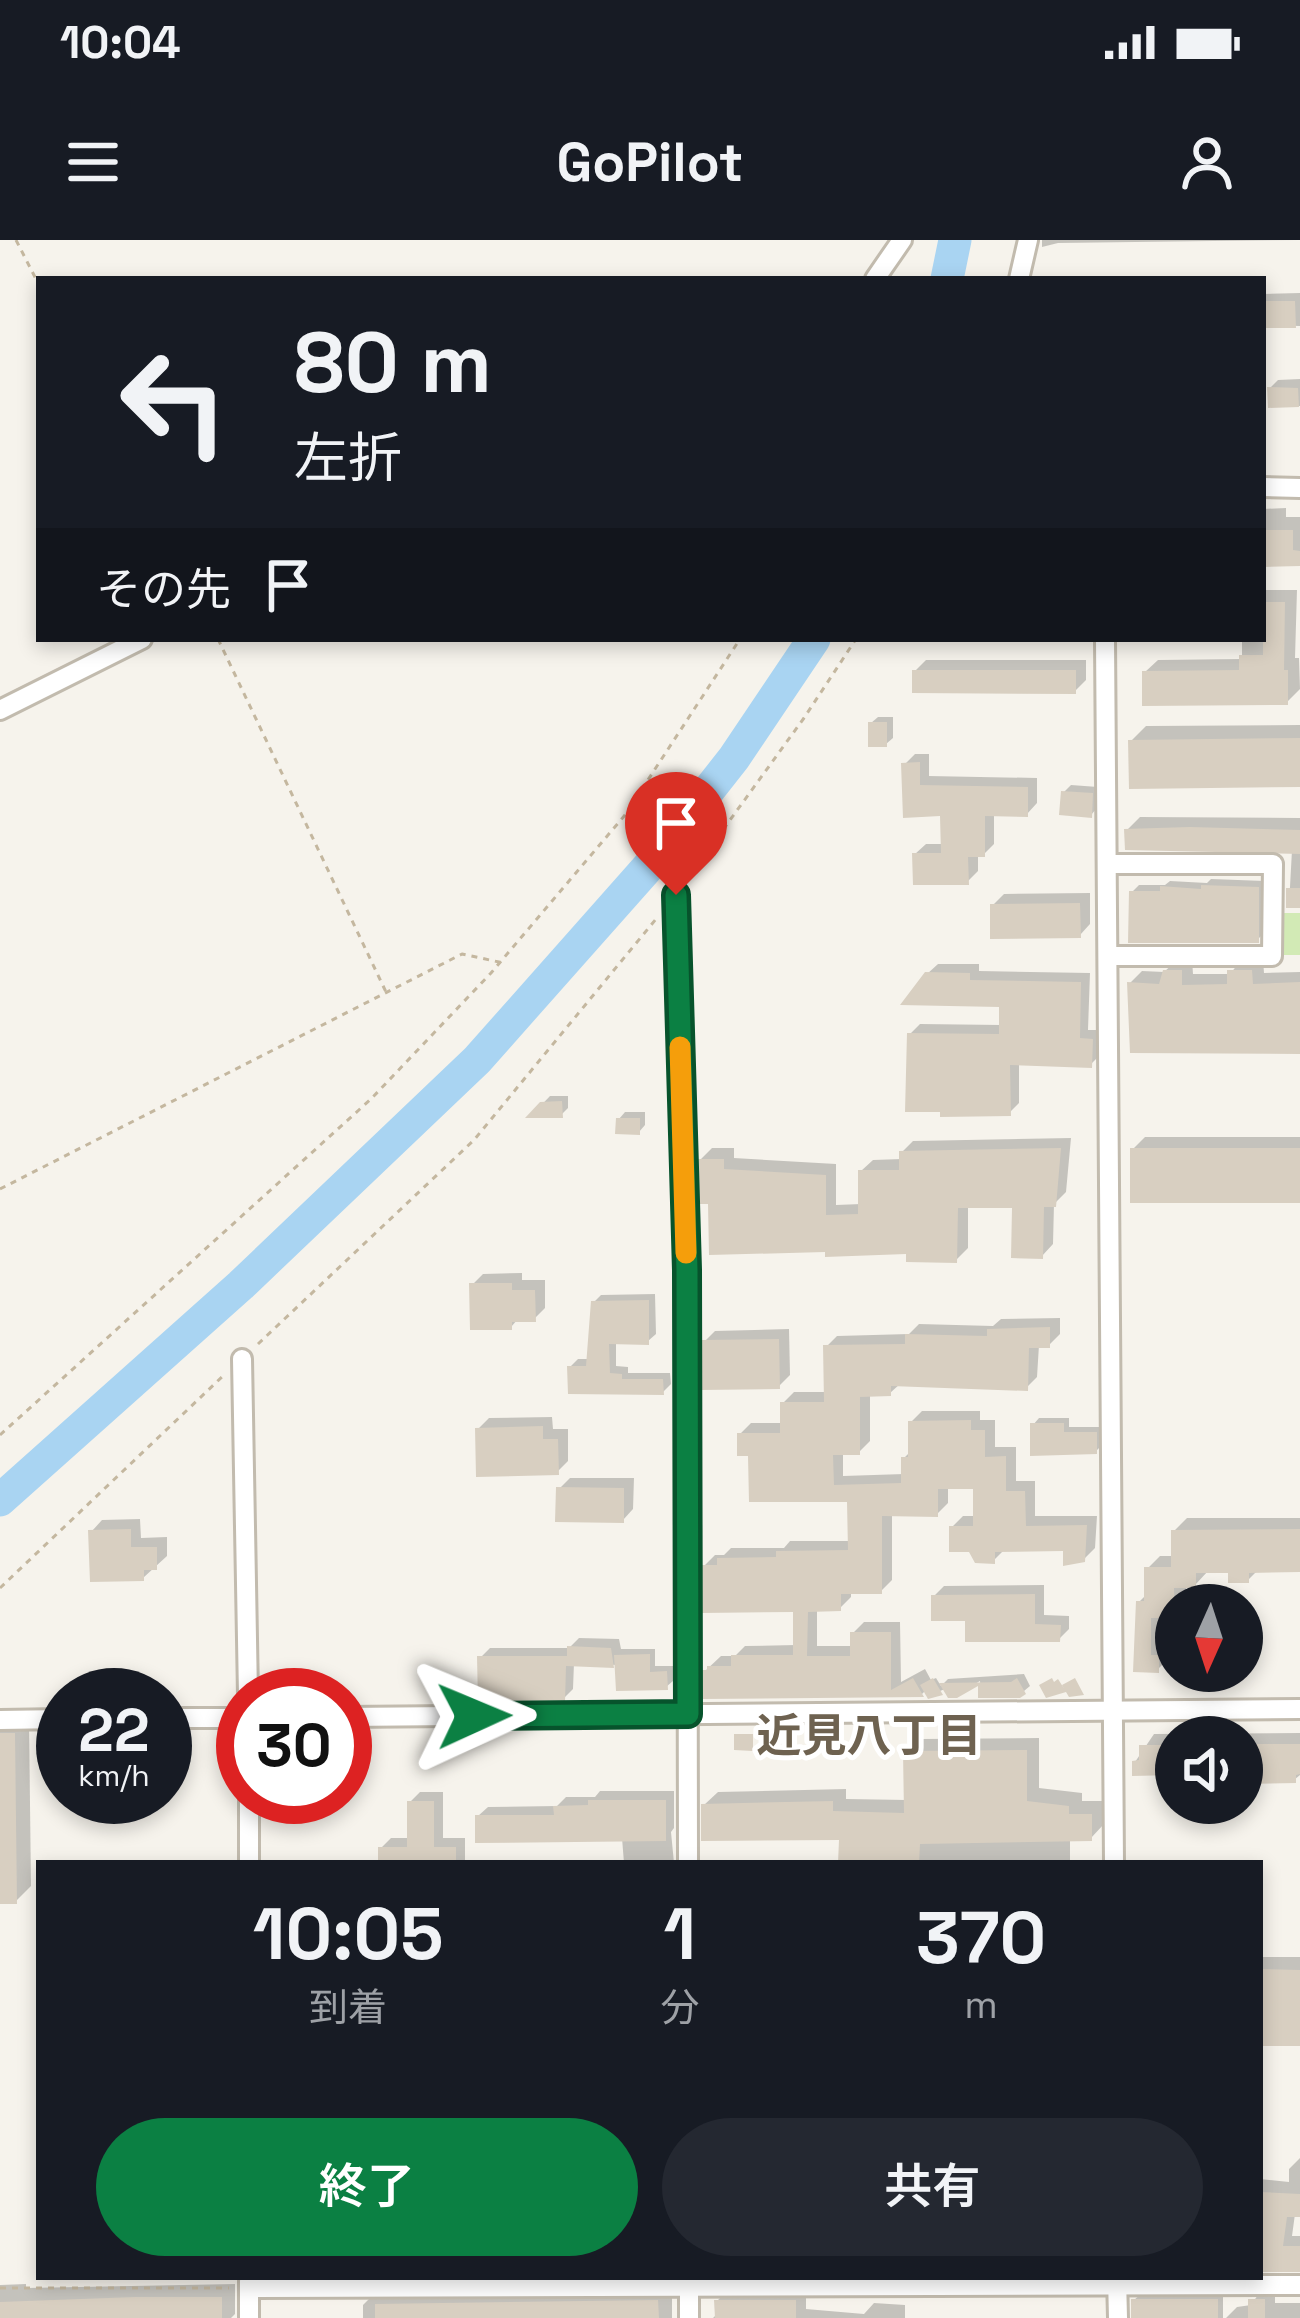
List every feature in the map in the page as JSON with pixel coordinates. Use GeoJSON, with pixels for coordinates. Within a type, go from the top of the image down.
{"type":"FeatureCollection","features":[{"type":"Feature","properties":{"kind":"street"},"geometry":{"type":"LineString","coordinates":[[877,276],[902,240]]}},
{"type":"Feature","properties":{"kind":"street"},"geometry":{"type":"LineString","coordinates":[[1020,276],[1028,240]]}},
{"type":"Feature","properties":{"kind":"street"},"geometry":{"type":"LineString","coordinates":[[1266,487],[1300,488]]}},
{"type":"Feature","properties":{"kind":"street"},"geometry":{"type":"LineString","coordinates":[[0,710],[136,642]]}},
{"type":"Feature","properties":{"kind":"street"},"geometry":{"type":"LineString","coordinates":[[1106,642],[1114,1860]]}},
{"type":"Feature","properties":{"kind":"street"},"geometry":{"type":"LineString","coordinates":[[1107,864],[1273,864],[1272,956],[1108,956]]}},
{"type":"Feature","properties":{"kind":"street"},"geometry":{"type":"LineString","coordinates":[[676,895],[687,1270],[688,1860]]}},
{"type":"Feature","properties":{"kind":"street"},"geometry":{"type":"LineString","coordinates":[[242,1359],[248,1668]]}},
{"type":"Feature","properties":{"kind":"street"},"geometry":{"type":"LineString","coordinates":[[372,1717],[1300,1709]]}},
{"type":"Feature","properties":{"kind":"street"},"geometry":{"type":"LineString","coordinates":[[0,1720],[36,1719]]}},
{"type":"Feature","properties":{"kind":"street"},"geometry":{"type":"LineString","coordinates":[[249,1824],[249,1860]]}},
{"type":"Feature","properties":{"kind":"street"},"geometry":{"type":"LineString","coordinates":[[1117,2281],[1118,2318]]}},
{"type":"Feature","properties":{"kind":"street"},"geometry":{"type":"LineString","coordinates":[[249,2318],[249,2282],[1300,2285]]}},
{"type":"Feature","properties":{"kind":"street"},"geometry":{"type":"LineString","coordinates":[[689,2282],[689,2318]]}},
{"type":"Feature","properties":{"kind":"path"},"geometry":{"type":"LineString","coordinates":[[16,240],[36,279]]}},
{"type":"Feature","properties":{"kind":"path"},"geometry":{"type":"LineString","coordinates":[[219,642],[387,993]]}},
{"type":"Feature","properties":{"kind":"path"},"geometry":{"type":"LineString","coordinates":[[0,1435],[371,1099],[500,963],[626,815],[738,642]]}},
{"type":"Feature","properties":{"kind":"path"},"geometry":{"type":"LineString","coordinates":[[0,1588],[474,1140],[676,895],[805,718],[854,642]]}},
{"type":"Feature","properties":{"kind":"path"},"geometry":{"type":"LineString","coordinates":[[0,1189],[462,954],[500,963]]}},
{"type":"Feature","properties":{"kind":"path"},"geometry":{"type":"LineString","coordinates":[[0,2288],[249,2282]]}},
{"type":"Feature","properties":{"kind":"green space"},"geometry":{"type":"Polygon","coordinates":[[[1283,913],[1300,913],[1300,955],[1282,955],[1283,913]]]}},
{"type":"Feature","properties":{"kind":"building"},"geometry":{"type":"Polygon","coordinates":[[[1266,301],[1295,301],[1296,328],[1266,328],[1266,301]]]}},
{"type":"Feature","properties":{"kind":"building"},"geometry":{"type":"Polygon","coordinates":[[[1267,387],[1298,388],[1299,407],[1268,408],[1267,387]]]}},
{"type":"Feature","properties":{"kind":"building"},"geometry":{"type":"Polygon","coordinates":[[[1266,530],[1293,530],[1293,550],[1300,551],[1300,566],[1266,567],[1266,530]]]}},
{"type":"Feature","properties":{"kind":"building"},"geometry":{"type":"Polygon","coordinates":[[[1266,602],[1285,602],[1288,705],[1142,706],[1142,671],[1239,670],[1239,655],[1263,655],[1266,602]]]}},
{"type":"Feature","properties":{"kind":"building"},"geometry":{"type":"Polygon","coordinates":[[[912,670],[1076,670],[1076,694],[912,693],[912,670]]]}},
{"type":"Feature","properties":{"kind":"building"},"geometry":{"type":"Polygon","coordinates":[[[868,722],[887,722],[887,747],[868,747],[868,722]]]}},
{"type":"Feature","properties":{"kind":"building"},"geometry":{"type":"Polygon","coordinates":[[[1300,738],[1300,787],[1129,789],[1128,740],[1300,738]]]}},
{"type":"Feature","properties":{"kind":"building"},"geometry":{"type":"Polygon","coordinates":[[[920,762],[920,785],[1028,787],[1028,817],[985,816],[985,857],[968,857],[969,885],[913,885],[912,853],[941,853],[940,816],[903,818],[901,763],[920,762]]]}},
{"type":"Feature","properties":{"kind":"building"},"geometry":{"type":"Polygon","coordinates":[[[1061,791],[1093,793],[1092,818],[1059,815],[1061,791]]]}},
{"type":"Feature","properties":{"kind":"building"},"geometry":{"type":"Polygon","coordinates":[[[1124,829],[1300,830],[1300,854],[1125,850],[1124,829]]]}},
{"type":"Feature","properties":{"kind":"building"},"geometry":{"type":"Polygon","coordinates":[[[1201,885],[1259,887],[1259,943],[1128,943],[1129,891],[1160,891],[1160,886],[1201,889],[1201,885]]]}},
{"type":"Feature","properties":{"kind":"building"},"geometry":{"type":"Polygon","coordinates":[[[1286,888],[1300,888],[1300,908],[1286,908],[1286,888]]]}},
{"type":"Feature","properties":{"kind":"building"},"geometry":{"type":"Polygon","coordinates":[[[1080,903],[1081,938],[990,939],[990,904],[1080,903]]]}},
{"type":"Feature","properties":{"kind":"building"},"geometry":{"type":"Polygon","coordinates":[[[1163,970],[1182,970],[1182,985],[1227,984],[1227,970],[1252,970],[1253,984],[1300,982],[1300,1054],[1130,1053],[1127,982],[1159,984],[1163,970]]]}},
{"type":"Feature","properties":{"kind":"building"},"geometry":{"type":"Polygon","coordinates":[[[925,972],[970,973],[970,980],[1081,982],[1080,1038],[1093,1039],[1092,1068],[1010,1065],[1011,1116],[940,1117],[940,1112],[905,1112],[907,1033],[999,1034],[999,1007],[900,1005],[925,972]]]}},
{"type":"Feature","properties":{"kind":"building"},"geometry":{"type":"Polygon","coordinates":[[[562,1101],[563,1118],[525,1118],[540,1102],[562,1101]]]}},
{"type":"Feature","properties":{"kind":"building"},"geometry":{"type":"Polygon","coordinates":[[[616,1118],[640,1118],[640,1135],[615,1134],[616,1118]]]}},
{"type":"Feature","properties":{"kind":"building"},"geometry":{"type":"Polygon","coordinates":[[[1061,1148],[1056,1207],[1044,1207],[1043,1259],[1011,1258],[1012,1208],[958,1208],[957,1263],[906,1262],[906,1254],[709,1255],[708,1204],[699,1204],[697,1159],[724,1159],[724,1169],[826,1175],[826,1215],[858,1214],[858,1170],[899,1170],[899,1151],[1061,1148]]]}},
{"type":"Feature","properties":{"kind":"building"},"geometry":{"type":"Polygon","coordinates":[[[1130,1148],[1300,1148],[1300,1203],[1130,1203],[1130,1148]]]}},
{"type":"Feature","properties":{"kind":"building"},"geometry":{"type":"Polygon","coordinates":[[[469,1283],[512,1283],[512,1290],[535,1290],[536,1322],[512,1322],[512,1330],[470,1330],[469,1283]]]}},
{"type":"Feature","properties":{"kind":"building"},"geometry":{"type":"Polygon","coordinates":[[[649,1300],[649,1345],[609,1344],[610,1373],[622,1374],[622,1379],[663,1379],[664,1395],[568,1394],[567,1366],[586,1366],[591,1301],[649,1300]]]}},
{"type":"Feature","properties":{"kind":"building"},"geometry":{"type":"Polygon","coordinates":[[[1050,1327],[1050,1348],[1029,1348],[1028,1391],[891,1386],[891,1396],[860,1397],[860,1455],[833,1455],[834,1485],[901,1483],[901,1457],[908,1457],[908,1421],[971,1420],[971,1430],[985,1430],[985,1457],[1006,1456],[1006,1491],[1025,1491],[1026,1526],[1087,1525],[1085,1562],[1063,1566],[1063,1551],[995,1552],[995,1564],[975,1563],[969,1552],[949,1552],[949,1526],[973,1526],[973,1489],[938,1489],[938,1517],[882,1516],[882,1594],[841,1594],[841,1611],[808,1612],[807,1656],[850,1656],[850,1632],[891,1632],[891,1690],[913,1678],[924,1697],[701,1699],[701,1670],[707,1666],[731,1666],[731,1655],[793,1655],[793,1612],[701,1613],[701,1565],[717,1565],[717,1558],[776,1557],[776,1551],[848,1550],[847,1502],[749,1502],[748,1456],[737,1456],[737,1433],[780,1433],[780,1402],[824,1402],[823,1345],[905,1344],[905,1334],[987,1336],[987,1329],[1050,1327]]]}},
{"type":"Feature","properties":{"kind":"building"},"geometry":{"type":"Polygon","coordinates":[[[779,1339],[780,1389],[701,1390],[701,1340],[779,1339]]]}},
{"type":"Feature","properties":{"kind":"building"},"geometry":{"type":"Polygon","coordinates":[[[1030,1423],[1064,1423],[1064,1432],[1097,1432],[1097,1454],[1030,1456],[1030,1423]]]}},
{"type":"Feature","properties":{"kind":"building"},"geometry":{"type":"Polygon","coordinates":[[[543,1426],[543,1439],[558,1439],[559,1475],[476,1477],[475,1428],[543,1426]]]}},
{"type":"Feature","properties":{"kind":"building"},"geometry":{"type":"Polygon","coordinates":[[[556,1487],[624,1488],[624,1523],[555,1522],[556,1487]]]}},
{"type":"Feature","properties":{"kind":"building"},"geometry":{"type":"Polygon","coordinates":[[[131,1529],[131,1547],[157,1547],[157,1570],[144,1570],[144,1581],[90,1582],[88,1530],[131,1529]]]}},
{"type":"Feature","properties":{"kind":"building"},"geometry":{"type":"Polygon","coordinates":[[[1300,1529],[1300,1572],[1249,1573],[1249,1583],[1228,1583],[1228,1573],[1196,1573],[1196,1584],[1155,1584],[1151,1655],[1155,1655],[1155,1673],[1133,1672],[1136,1601],[1144,1601],[1144,1567],[1171,1567],[1171,1530],[1300,1529]]]}},
{"type":"Feature","properties":{"kind":"building"},"geometry":{"type":"Polygon","coordinates":[[[1035,1594],[1035,1624],[1061,1625],[1060,1642],[965,1642],[965,1621],[931,1621],[931,1595],[1035,1594]]]}},
{"type":"Feature","properties":{"kind":"building"},"geometry":{"type":"Polygon","coordinates":[[[567,1646],[611,1648],[614,1668],[566,1666],[565,1702],[478,1702],[477,1656],[567,1656],[567,1646]]]}},
{"type":"Feature","properties":{"kind":"building"},"geometry":{"type":"Polygon","coordinates":[[[650,1654],[650,1672],[667,1671],[668,1690],[616,1691],[614,1655],[650,1654]]]}},
{"type":"Feature","properties":{"kind":"building"},"geometry":{"type":"Polygon","coordinates":[[[933,1678],[943,1695],[928,1699],[920,1685],[933,1678]]]}},
{"type":"Feature","properties":{"kind":"building"},"geometry":{"type":"Polygon","coordinates":[[[1017,1678],[1026,1694],[1020,1698],[978,1698],[978,1686],[948,1698],[939,1683],[1011,1682],[1017,1678]]]}},
{"type":"Feature","properties":{"kind":"building"},"geometry":{"type":"Polygon","coordinates":[[[1052,1678],[1065,1690],[1062,1685],[1075,1678],[1084,1695],[1069,1697],[1066,1692],[1046,1698],[1039,1685],[1052,1678]]]}},
{"type":"Feature","properties":{"kind":"building"},"geometry":{"type":"Polygon","coordinates":[[[0,1733],[15,1733],[17,1904],[0,1904],[0,1733]]]}},
{"type":"Feature","properties":{"kind":"building"},"geometry":{"type":"Polygon","coordinates":[[[734,1734],[753,1734],[753,1751],[734,1750],[734,1734]]]}},
{"type":"Feature","properties":{"kind":"building"},"geometry":{"type":"Polygon","coordinates":[[[1263,1744],[1300,1744],[1296,1783],[1263,1784],[1263,1744]]]}},
{"type":"Feature","properties":{"kind":"building"},"geometry":{"type":"Polygon","coordinates":[[[1139,1745],[1155,1745],[1155,1775],[1132,1776],[1132,1761],[1139,1760],[1139,1745]]]}},
{"type":"Feature","properties":{"kind":"building"},"geometry":{"type":"Polygon","coordinates":[[[1027,1750],[1027,1801],[1069,1806],[1069,1814],[1092,1814],[1092,1841],[920,1844],[919,1860],[838,1860],[839,1840],[701,1841],[701,1804],[833,1801],[833,1811],[904,1813],[903,1751],[1027,1750]]]}},
{"type":"Feature","properties":{"kind":"building"},"geometry":{"type":"Polygon","coordinates":[[[588,1800],[666,1800],[666,1841],[475,1843],[475,1815],[554,1815],[553,1806],[588,1805],[588,1800]]]}},
{"type":"Feature","properties":{"kind":"building"},"geometry":{"type":"Polygon","coordinates":[[[407,1801],[434,1801],[434,1847],[456,1847],[456,1860],[378,1860],[378,1847],[407,1847],[407,1801]]]}},
{"type":"Feature","properties":{"kind":"building"},"geometry":{"type":"Polygon","coordinates":[[[1263,1969],[1300,1970],[1300,2046],[1263,2046],[1263,1969]]]}},
{"type":"Feature","properties":{"kind":"building"},"geometry":{"type":"Polygon","coordinates":[[[1263,2192],[1300,2194],[1300,2217],[1287,2217],[1283,2246],[1300,2246],[1300,2272],[1263,2272],[1263,2192]]]}},
{"type":"Feature","properties":{"kind":"building"},"geometry":{"type":"Polygon","coordinates":[[[222,2297],[222,2318],[0,2318],[0,2302],[222,2297]]]}},
{"type":"Feature","properties":{"kind":"building"},"geometry":{"type":"Polygon","coordinates":[[[1131,2299],[1218,2299],[1218,2318],[1131,2318],[1131,2299]]]}},
{"type":"Feature","properties":{"kind":"building"},"geometry":{"type":"Polygon","coordinates":[[[1248,2299],[1265,2299],[1265,2318],[1248,2318],[1248,2299]]]}},
{"type":"Feature","properties":{"kind":"building"},"geometry":{"type":"Polygon","coordinates":[[[658,2300],[659,2318],[375,2318],[375,2304],[658,2300]]]}},
{"type":"Feature","properties":{"kind":"building"},"geometry":{"type":"Polygon","coordinates":[[[714,2300],[796,2300],[796,2318],[715,2318],[714,2300]]]}},
{"type":"Feature","properties":{"kind":"waterway"},"geometry":{"type":"LineString","coordinates":[[948,276],[955,240]]}},
{"type":"Feature","properties":{"kind":"waterway"},"geometry":{"type":"LineString","coordinates":[[0,1500],[241,1285],[477,1060],[649,866],[734,758],[812,642]]}},
{"type":"Feature","properties":{"kind":"slow traffic"},"geometry":{"type":"LineString","coordinates":[[680,1047],[686,1253]]}},
{"type":"Feature","properties":{"kind":"district","name":"近見八丁目"},"geometry":{"type":"Point","coordinates":[869,1735]}},
{"type":"Feature","properties":{"kind":"route"},"geometry":{"type":"LineString","coordinates":[[474,1716],[688,1714],[687,1270],[676,895]]}}]}
